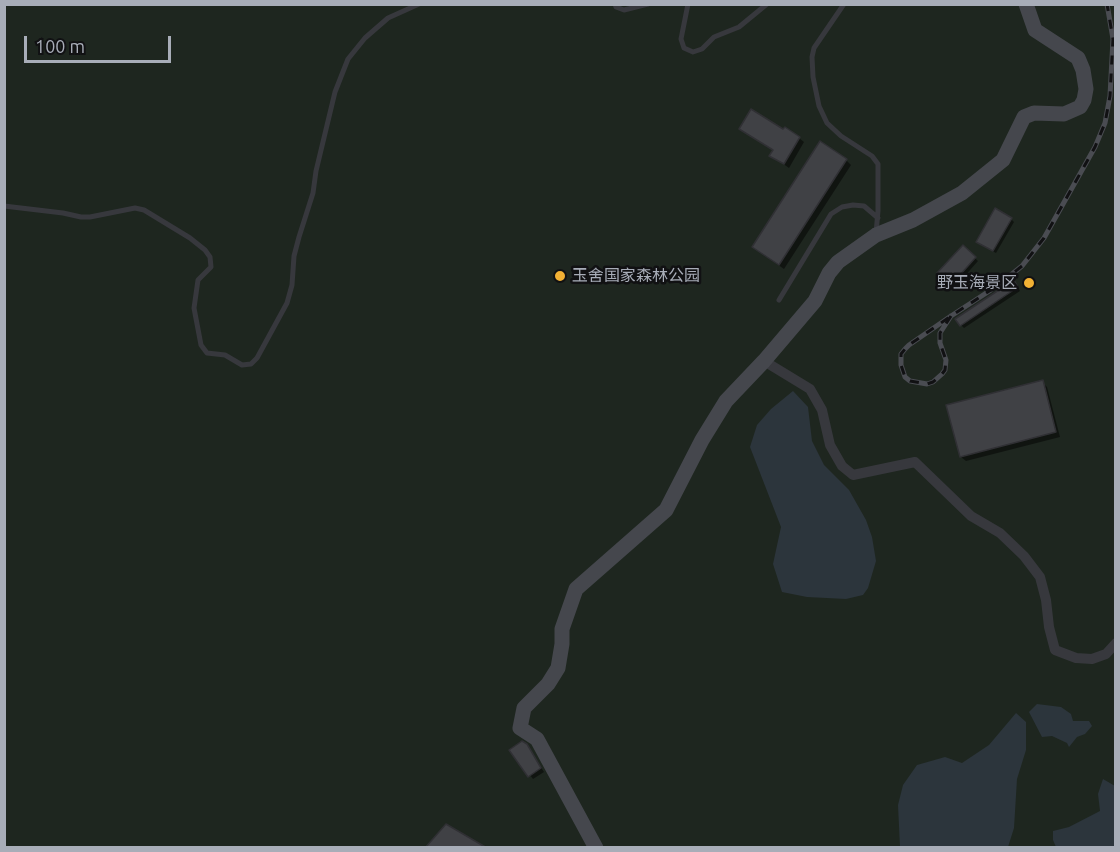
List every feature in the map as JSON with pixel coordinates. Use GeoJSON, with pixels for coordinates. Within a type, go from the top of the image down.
{"type":"FeatureCollection","features":[{"type":"Feature","properties":{"kind":"street"},"geometry":{"type":"LineString","coordinates":[[596,848],[537,739],[520,728],[524,708],[548,684],[558,668],[562,629],[576,589],[666,510],[702,440],[726,401],[815,301],[829,273],[838,262],[876,235],[913,220],[962,193],[1003,160],[1024,117],[1034,113],[1064,114],[1080,106],[1086,89],[1083,70],[1078,58],[1035,30],[1026,4]]}},
{"type":"Feature","properties":{"kind":"street"},"geometry":{"type":"LineString","coordinates":[[764,361],[810,389],[822,410],[830,445],[842,466],[853,475],[915,462],[971,516],[1000,533],[1024,556],[1040,577],[1055,650],[1076,658],[1092,659],[1106,654],[1116,643]]}},
{"type":"Feature","properties":{"kind":"lane"},"geometry":{"type":"LineString","coordinates":[[4,206],[81,217],[135,208],[144,210],[190,238],[210,257],[211,267],[198,280],[194,308],[201,345],[207,353],[225,355],[242,365],[251,364],[257,358],[287,303],[292,285],[298,237],[313,193],[335,92],[348,59],[365,38],[388,18],[419,4]]}},
{"type":"Feature","properties":{"kind":"lane"},"geometry":{"type":"LineString","coordinates":[[615,4],[616,7],[624,10],[648,4]]}},
{"type":"Feature","properties":{"kind":"lane"},"geometry":{"type":"LineString","coordinates":[[688,4],[681,39],[684,48],[693,52],[702,49],[714,37],[739,27],[766,4]]}},
{"type":"Feature","properties":{"kind":"lane"},"geometry":{"type":"LineString","coordinates":[[844,4],[814,48],[813,77],[819,106],[827,123],[841,136],[872,156],[878,164],[876,235]]}},
{"type":"Feature","properties":{"kind":"lane"},"geometry":{"type":"LineString","coordinates":[[779,300],[831,214],[842,207],[853,205],[864,206],[878,218]]}},
{"type":"Feature","properties":{"kind":"shaded area","name":"玉舍国家森林公园"},"geometry":{"type":"Polygon","coordinates":[[[5,5],[1115,5],[1115,847],[5,848],[5,5]]]}},
{"type":"Feature","properties":{"kind":"shaded area"},"geometry":{"type":"Polygon","coordinates":[[[793,391],[808,407],[812,441],[824,465],[849,490],[866,520],[872,537],[876,561],[868,588],[863,595],[846,599],[807,597],[782,592],[773,564],[781,527],[750,447],[757,425],[771,409],[793,391]]]}},
{"type":"Feature","properties":{"kind":"shaded area"},"geometry":{"type":"Polygon","coordinates":[[[1037,704],[1061,707],[1071,714],[1073,721],[1089,721],[1092,726],[1085,734],[1077,737],[1069,747],[1067,743],[1052,736],[1042,737],[1029,712],[1037,704]]]}},
{"type":"Feature","properties":{"kind":"shaded area"},"geometry":{"type":"Polygon","coordinates":[[[1016,713],[1026,722],[1026,750],[1017,779],[1014,828],[1008,847],[900,847],[898,805],[903,785],[917,765],[945,757],[962,763],[989,745],[1016,713]]]}},
{"type":"Feature","properties":{"kind":"shaded area"},"geometry":{"type":"Polygon","coordinates":[[[1103,779],[1115,786],[1115,847],[1056,847],[1053,831],[1069,827],[1100,811],[1098,794],[1103,779]]]}},
{"type":"Feature","properties":{"kind":"building"},"geometry":{"type":"Polygon","coordinates":[[[751,109],[800,137],[784,164],[769,156],[773,150],[739,129],[751,109]]]}},
{"type":"Feature","properties":{"kind":"building"},"geometry":{"type":"Polygon","coordinates":[[[820,141],[847,159],[779,265],[752,247],[820,141]]]}},
{"type":"Feature","properties":{"kind":"building"},"geometry":{"type":"Polygon","coordinates":[[[995,208],[1012,218],[993,251],[976,242],[995,208]]]}},
{"type":"Feature","properties":{"kind":"building"},"geometry":{"type":"Polygon","coordinates":[[[963,245],[976,257],[951,285],[937,273],[963,245]]]}},
{"type":"Feature","properties":{"kind":"building"},"geometry":{"type":"Polygon","coordinates":[[[1014,280],[1018,287],[960,326],[955,319],[1014,280]]]}},
{"type":"Feature","properties":{"kind":"building"},"geometry":{"type":"Polygon","coordinates":[[[1043,380],[1056,432],[960,457],[946,405],[1043,380]]]}},
{"type":"Feature","properties":{"kind":"building"},"geometry":{"type":"Polygon","coordinates":[[[522,741],[527,744],[541,768],[528,777],[509,750],[522,741]]]}},
{"type":"Feature","properties":{"kind":"building"},"geometry":{"type":"Polygon","coordinates":[[[446,824],[487,848],[425,848],[446,824]]]}},
{"type":"Feature","properties":{"kind":"railway"},"geometry":{"type":"LineString","coordinates":[[951,316],[940,333],[940,343],[946,360],[945,370],[933,382],[927,384],[910,381],[905,377],[901,365],[901,354],[909,345],[951,316],[997,286],[1022,266],[1044,238],[1095,147],[1105,123],[1110,96],[1113,39],[1107,4]]}},
{"type":"Feature","properties":{"kind":"place","name":"玉舍国家森林公园"},"geometry":{"type":"Point","coordinates":[560,276]}},
{"type":"Feature","properties":{"kind":"place","name":"野玉海景区"},"geometry":{"type":"Point","coordinates":[1029,283]}}]}
